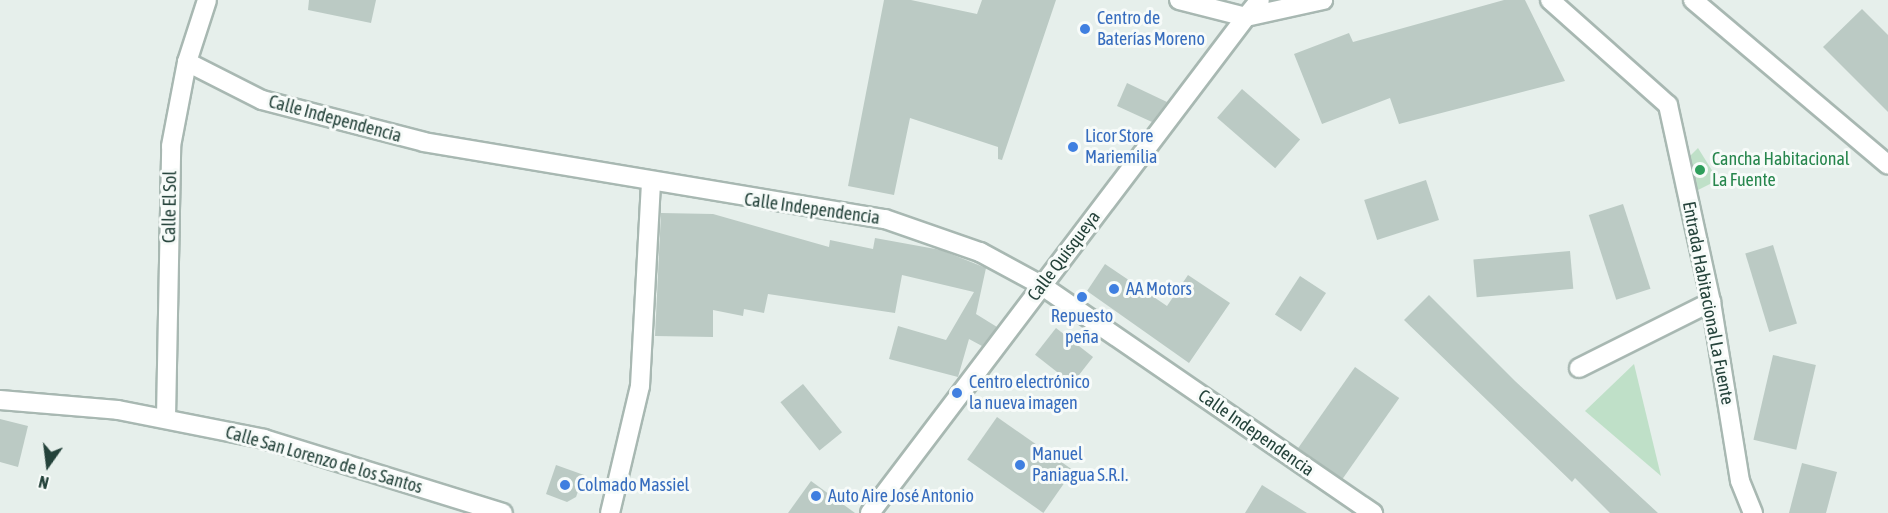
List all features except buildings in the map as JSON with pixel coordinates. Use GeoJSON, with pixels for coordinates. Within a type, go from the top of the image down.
{"type":"FeatureCollection","features":[{"type":"Feature","properties":{"kind":"street","name":"Calle El Sol"},"geometry":{"type":"LineString","coordinates":[[166,418],[171,146],[187,62],[207,0]]}},
{"type":"Feature","properties":{"kind":"street"},"geometry":{"type":"LineString","coordinates":[[1179,0],[1246,17],[1323,0]]}},
{"type":"Feature","properties":{"kind":"street","name":"Calle Quisqueya"},"geometry":{"type":"LineString","coordinates":[[870,513],[1041,285],[1260,0]]}},
{"type":"Feature","properties":{"kind":"street","name":"Entrada Habitacional La Fuente"},"geometry":{"type":"LineString","coordinates":[[1550,0],[1668,105],[1711,302],[1740,480],[1753,513]]}},
{"type":"Feature","properties":{"kind":"street"},"geometry":{"type":"LineString","coordinates":[[1693,0],[1888,165]]}},
{"type":"Feature","properties":{"kind":"street","name":"Calle Independencia"},"geometry":{"type":"LineString","coordinates":[[187,62],[262,100],[424,142],[651,183],[885,219],[980,252],[1041,285],[1373,513]]}},
{"type":"Feature","properties":{"kind":"street"},"geometry":{"type":"LineString","coordinates":[[610,513],[640,386],[651,183]]}},
{"type":"Feature","properties":{"kind":"street"},"geometry":{"type":"LineString","coordinates":[[1579,368],[1711,302]]}},
{"type":"Feature","properties":{"kind":"street","name":"Calle San Lorenzo de los Santos"},"geometry":{"type":"LineString","coordinates":[[0,400],[166,418],[264,439],[503,513]]}},
{"type":"Feature","properties":{"kind":"green space","name":"Cancha Habitacional La Fuente"},"geometry":{"type":"Polygon","coordinates":[[[1698,148],[1718,180],[1694,192],[1687,159],[1698,148]]]}},
{"type":"Feature","properties":{"kind":"green space"},"geometry":{"type":"Polygon","coordinates":[[[1634,364],[1661,476],[1585,411],[1634,364]]]}},
{"type":"Feature","properties":{"kind":"place","name":"Centro de Baterías Moreno"},"geometry":{"type":"Point","coordinates":[1085,29]}},
{"type":"Feature","properties":{"kind":"place","name":"Licor Store Mariemilia"},"geometry":{"type":"Point","coordinates":[1073,147]}},
{"type":"Feature","properties":{"kind":"place","name":"Cancha Habitacional La Fuente"},"geometry":{"type":"Point","coordinates":[1700,170]}},
{"type":"Feature","properties":{"kind":"place","name":"AA Motors"},"geometry":{"type":"Point","coordinates":[1114,289]}},
{"type":"Feature","properties":{"kind":"place","name":"Repuesto peña"},"geometry":{"type":"Point","coordinates":[1082,297]}},
{"type":"Feature","properties":{"kind":"place","name":"Centro electrónico la nueva imagen"},"geometry":{"type":"Point","coordinates":[957,393]}},
{"type":"Feature","properties":{"kind":"place","name":"Manuel Paniagua S.R.I."},"geometry":{"type":"Point","coordinates":[1020,465]}},
{"type":"Feature","properties":{"kind":"place","name":"Colmado Massiel"},"geometry":{"type":"Point","coordinates":[565,485]}},
{"type":"Feature","properties":{"kind":"place","name":"Auto Aire José Antonio"},"geometry":{"type":"Point","coordinates":[816,496]}}]}
